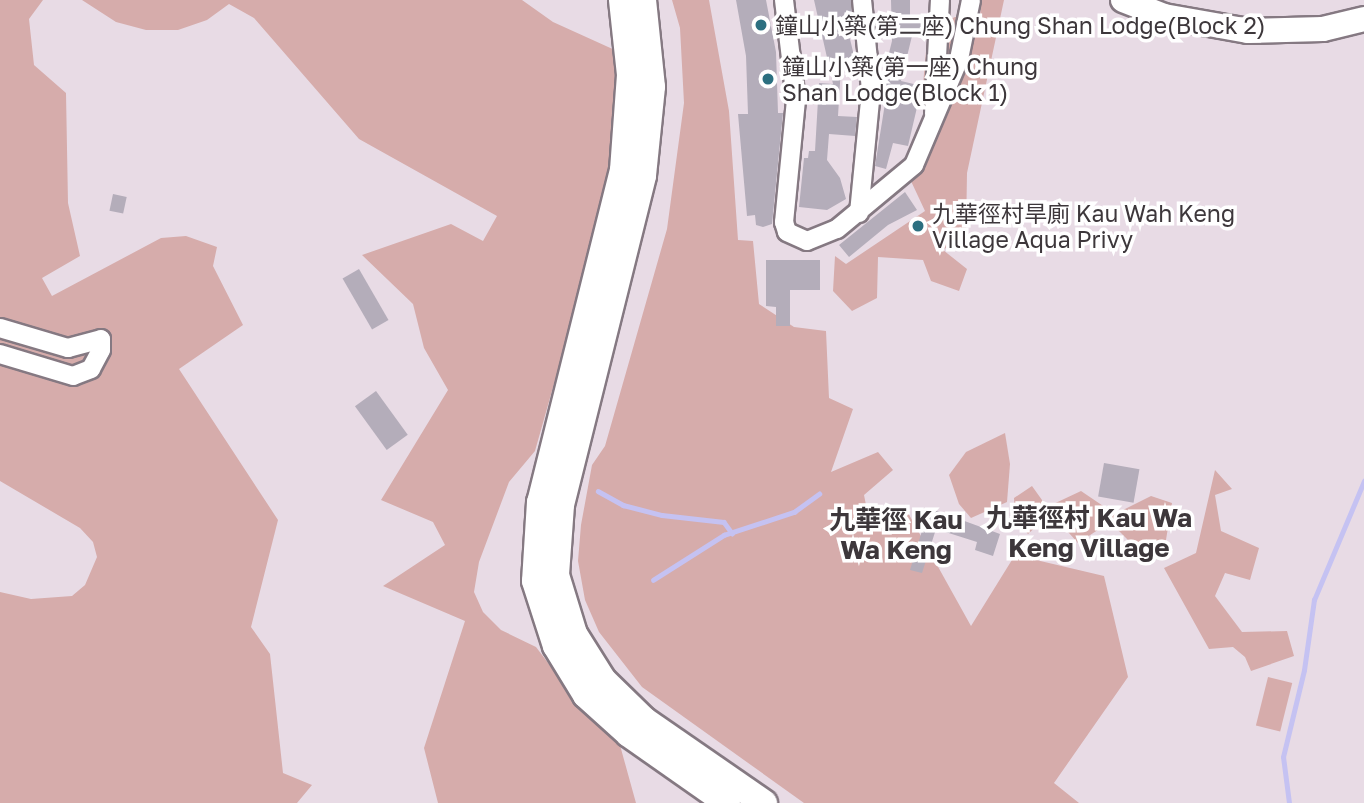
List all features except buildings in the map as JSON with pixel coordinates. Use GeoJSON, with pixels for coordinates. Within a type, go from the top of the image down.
{"type":"FeatureCollection","features":[{"type":"Feature","properties":{"kind":"main road"},"geometry":{"type":"LineString","coordinates":[[622,0],[630,75],[623,170],[546,473],[535,533],[535,581],[556,646],[586,695],[629,734],[727,803]]}},
{"type":"Feature","properties":{"kind":"main road"},"geometry":{"type":"LineString","coordinates":[[643,0],[652,87],[643,176],[561,505],[556,575],[574,634],[603,680],[644,720],[764,803]]}},
{"type":"Feature","properties":{"kind":"main road"},"geometry":{"type":"LineString","coordinates":[[1123,0],[1164,16],[1248,32],[1323,29],[1364,19]]}},
{"type":"Feature","properties":{"kind":"street"},"geometry":{"type":"LineString","coordinates":[[784,0],[796,100],[783,202],[787,232],[807,241],[818,239],[859,213],[914,166],[959,59],[971,0]]}},
{"type":"Feature","properties":{"kind":"street"},"geometry":{"type":"LineString","coordinates":[[859,213],[871,90],[862,0]]}},
{"type":"Feature","properties":{"kind":"street"},"geometry":{"type":"LineString","coordinates":[[934,117],[940,0]]}},
{"type":"Feature","properties":{"kind":"street"},"geometry":{"type":"LineString","coordinates":[[0,327],[68,348],[101,339],[101,350],[91,369],[73,376],[0,354]]}},
{"type":"Feature","properties":{"kind":"shaded area"},"geometry":{"type":"Polygon","coordinates":[[[0,0],[43,0],[29,19],[34,65],[66,93],[68,203],[80,256],[42,278],[52,296],[161,238],[186,236],[217,247],[213,266],[243,325],[179,369],[278,520],[251,627],[270,654],[283,773],[312,785],[297,803],[0,803],[0,592],[31,599],[72,596],[85,585],[97,557],[93,542],[80,528],[0,481],[0,0]]]}},
{"type":"Feature","properties":{"kind":"shaded area"},"geometry":{"type":"Polygon","coordinates":[[[82,0],[522,0],[553,22],[617,51],[616,149],[604,207],[535,451],[509,482],[479,562],[474,592],[483,612],[501,630],[536,647],[583,709],[618,738],[636,803],[438,803],[424,748],[465,621],[383,586],[445,545],[433,522],[381,500],[448,390],[424,348],[413,304],[362,255],[451,224],[483,241],[497,216],[359,139],[254,18],[229,4],[207,20],[178,30],[146,30],[116,22],[82,0]]]}},
{"type":"Feature","properties":{"kind":"shaded area"},"geometry":{"type":"Polygon","coordinates":[[[672,0],[709,0],[729,111],[738,240],[753,241],[759,304],[794,327],[826,331],[829,398],[853,409],[831,472],[878,452],[893,470],[864,495],[869,520],[907,511],[971,626],[1015,555],[1104,576],[1128,677],[1054,783],[1079,803],[804,803],[642,687],[599,632],[585,600],[578,561],[581,525],[592,465],[605,446],[667,229],[684,103],[680,28],[672,0]]]}},
{"type":"Feature","properties":{"kind":"shaded area"},"geometry":{"type":"Polygon","coordinates":[[[981,0],[1004,0],[967,173],[966,234],[943,250],[967,269],[959,291],[931,281],[923,260],[878,257],[877,298],[852,311],[833,291],[835,256],[846,264],[925,211],[903,164],[918,139],[958,97],[942,79],[922,96],[928,29],[955,17],[980,18],[981,0]]]}},
{"type":"Feature","properties":{"kind":"shaded area"},"geometry":{"type":"Polygon","coordinates":[[[1005,433],[1010,464],[1007,502],[971,518],[959,504],[949,475],[966,452],[1005,433]]]}},
{"type":"Feature","properties":{"kind":"shaded area"},"geometry":{"type":"Polygon","coordinates":[[[1215,470],[1232,489],[1215,495],[1221,531],[1259,548],[1250,580],[1225,573],[1215,596],[1242,632],[1287,631],[1294,656],[1251,671],[1245,657],[1233,647],[1209,649],[1164,568],[1196,553],[1215,470]]]}},
{"type":"Feature","properties":{"kind":"shaded area"},"geometry":{"type":"Polygon","coordinates":[[[1032,486],[1047,507],[1081,491],[1115,514],[1151,496],[1172,503],[1165,546],[1136,548],[1110,522],[1078,543],[1051,513],[1028,534],[1015,518],[1014,498],[1032,486]]]}},
{"type":"Feature","properties":{"kind":"shaded area"},"geometry":{"type":"Polygon","coordinates":[[[1268,677],[1292,683],[1280,732],[1256,726],[1268,677]]]}},
{"type":"Feature","properties":{"kind":"waterway"},"geometry":{"type":"LineString","coordinates":[[1289,803],[1283,757],[1304,670],[1314,600],[1364,481]]}},
{"type":"Feature","properties":{"kind":"waterway"},"geometry":{"type":"LineString","coordinates":[[598,491],[623,505],[662,515],[724,522],[732,533]]}},
{"type":"Feature","properties":{"kind":"waterway"},"geometry":{"type":"LineString","coordinates":[[653,580],[724,535],[794,512],[819,494]]}},
{"type":"Feature","properties":{"kind":"place","name":"鐘山小築(第二座) Chung Shan Lodge(Block 2)"},"geometry":{"type":"Point","coordinates":[761,25]}},
{"type":"Feature","properties":{"kind":"place","name":"鐘山小築(第一座) Chung Shan Lodge(Block 1)"},"geometry":{"type":"Point","coordinates":[768,79]}},
{"type":"Feature","properties":{"kind":"place","name":"九華徑村旱廁 Kau Wah Keng Village Aqua Privy"},"geometry":{"type":"Point","coordinates":[918,226]}},
{"type":"Feature","properties":{"kind":"district","name":"九華徑村 Kau Wa Keng Village"},"geometry":{"type":"Point","coordinates":[1089,533]}},
{"type":"Feature","properties":{"kind":"district","name":"九華徑 Kau Wa Keng"},"geometry":{"type":"Point","coordinates":[896,535]}}]}
